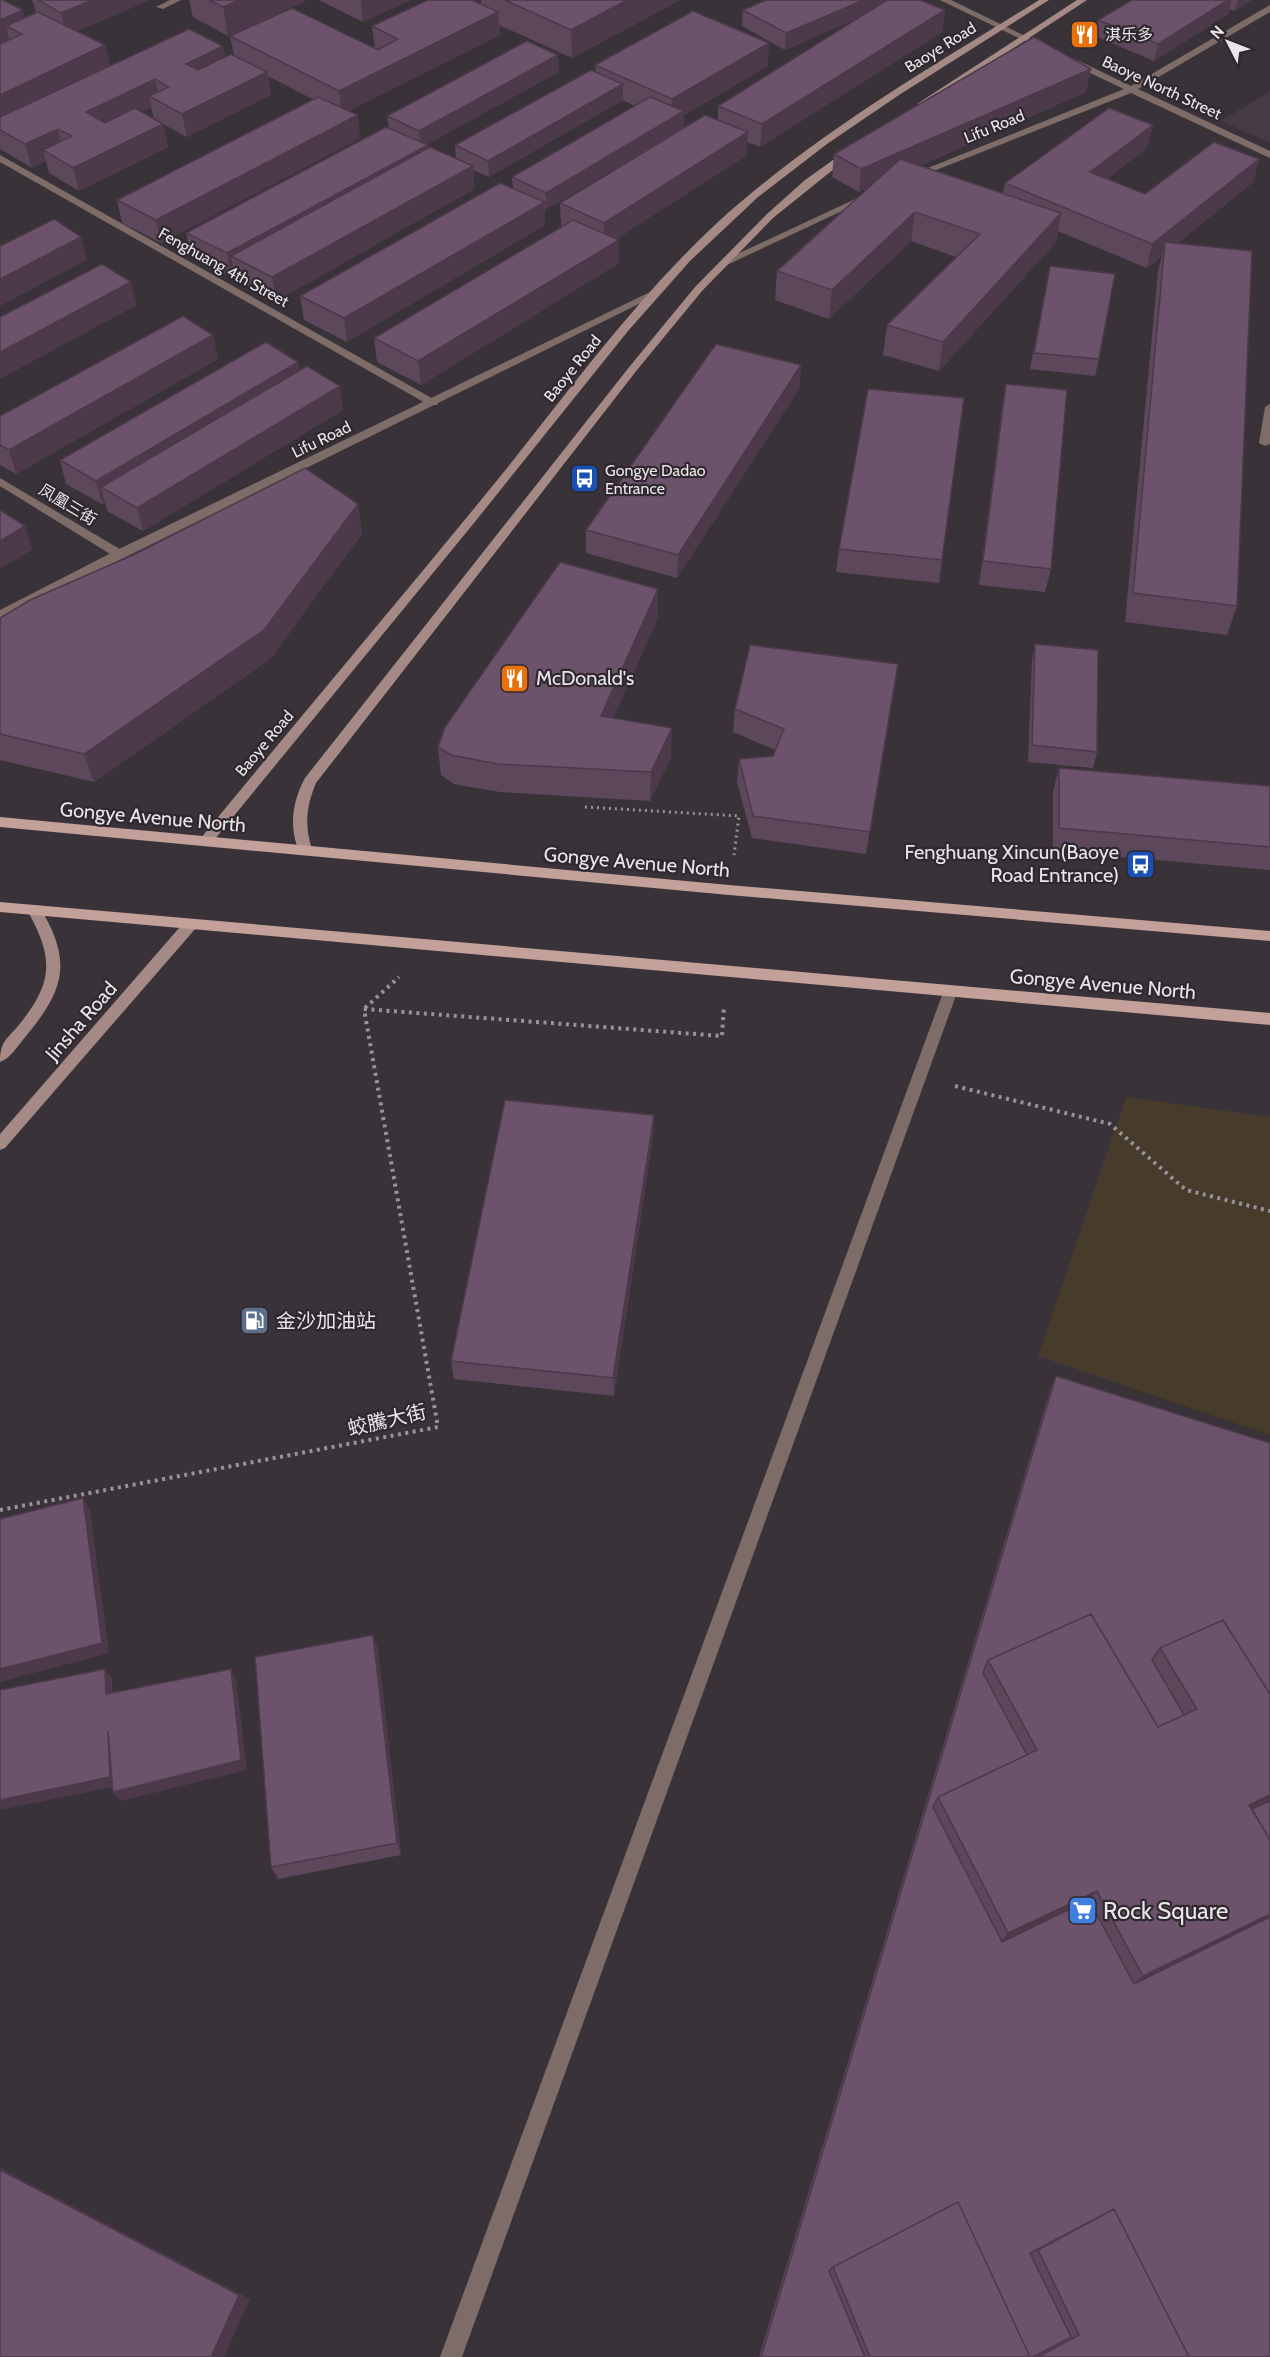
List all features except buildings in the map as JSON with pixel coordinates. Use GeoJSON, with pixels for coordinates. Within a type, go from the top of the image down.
{"type":"FeatureCollection","features":[{"type":"Feature","properties":{"kind":"main road","name":"Baoye Road"},"geometry":{"type":"LineString","coordinates":[[205,842],[587,374],[656,293],[710,237],[747,202],[804,157],[1045,0]]}},
{"type":"Feature","properties":{"kind":"main road","name":"Baoye Road"},"geometry":{"type":"LineString","coordinates":[[908,114],[1083,0]]}},
{"type":"Feature","properties":{"kind":"main road"},"geometry":{"type":"LineString","coordinates":[[306,852],[299,834],[298,816],[310,782],[638,363],[723,263],[784,202],[859,146]]}},
{"type":"Feature","properties":{"kind":"main road","name":"Gongye Avenue North"},"geometry":{"type":"LineString","coordinates":[[0,822],[306,852],[1270,936]]}},
{"type":"Feature","properties":{"kind":"main road","name":"Gongye Avenue North"},"geometry":{"type":"LineString","coordinates":[[0,907],[1270,1019]]}},
{"type":"Feature","properties":{"kind":"main road","name":"Jinsha Road"},"geometry":{"type":"LineString","coordinates":[[0,1056],[30,1022],[44,1001],[53,980],[56,961],[52,942],[46,927],[34,910]]}},
{"type":"Feature","properties":{"kind":"main road","name":"Jinsha Road"},"geometry":{"type":"LineString","coordinates":[[0,1144],[191,924]]}},
{"type":"Feature","properties":{"kind":"street"},"geometry":{"type":"LineString","coordinates":[[160,7],[177,0]]}},
{"type":"Feature","properties":{"kind":"street"},"geometry":{"type":"LineString","coordinates":[[944,0],[1045,48]]}},
{"type":"Feature","properties":{"kind":"street","name":"Lifu Road"},"geometry":{"type":"LineString","coordinates":[[906,179],[1132,89],[1270,8]]}},
{"type":"Feature","properties":{"kind":"street","name":"Baoye North Street"},"geometry":{"type":"LineString","coordinates":[[1067,58],[1270,155]]}},
{"type":"Feature","properties":{"kind":"street","name":"Fenghuang 4th Street"},"geometry":{"type":"LineString","coordinates":[[0,158],[433,403]]}},
{"type":"Feature","properties":{"kind":"street"},"geometry":{"type":"LineString","coordinates":[[723,263],[884,189]]}},
{"type":"Feature","properties":{"kind":"street","name":"Lifu Road"},"geometry":{"type":"LineString","coordinates":[[0,615],[119,554],[656,293]]}},
{"type":"Feature","properties":{"kind":"street"},"geometry":{"type":"LineString","coordinates":[[1265,443],[1270,407]]}},
{"type":"Feature","properties":{"kind":"street","name":"凤凰三街"},"geometry":{"type":"LineString","coordinates":[[0,482],[119,554]]}},
{"type":"Feature","properties":{"kind":"street"},"geometry":{"type":"LineString","coordinates":[[451,2357],[951,990]]}},
{"type":"Feature","properties":{"kind":"path"},"geometry":{"type":"LineString","coordinates":[[585,807],[739,816]]}},
{"type":"Feature","properties":{"kind":"path","name":"蛟騰大街"},"geometry":{"type":"LineString","coordinates":[[0,1510],[438,1427],[364,1009],[722,1036]]}},
{"type":"Feature","properties":{"kind":"path"},"geometry":{"type":"LineString","coordinates":[[919,1078],[1110,1124],[1186,1190],[1270,1211]]}},
{"type":"Feature","properties":{"kind":"shaded area"},"geometry":{"type":"Polygon","coordinates":[[[1270,91],[1270,143],[1221,121],[1270,91]]]}},
{"type":"Feature","properties":{"kind":"shaded area"},"geometry":{"type":"Polygon","coordinates":[[[1126,1097],[1270,1117],[1270,1435],[1038,1356],[1126,1097]]]}},
{"type":"Feature","properties":{"kind":"place","name":"淇乐多"},"geometry":{"type":"Point","coordinates":[1084,34]}},
{"type":"Feature","properties":{"kind":"place","name":"Gongye Dadao Entrance"},"geometry":{"type":"Point","coordinates":[584,479]}},
{"type":"Feature","properties":{"kind":"place","name":"McDonald's"},"geometry":{"type":"Point","coordinates":[515,678]}},
{"type":"Feature","properties":{"kind":"place","name":"Fenghuang Xincun(Baoye Road Entrance)"},"geometry":{"type":"Point","coordinates":[1140,864]}},
{"type":"Feature","properties":{"kind":"place","name":"金沙加油站"},"geometry":{"type":"Point","coordinates":[255,1321]}},
{"type":"Feature","properties":{"kind":"place","name":"Rock Square"},"geometry":{"type":"Point","coordinates":[1082,1911]}}]}
